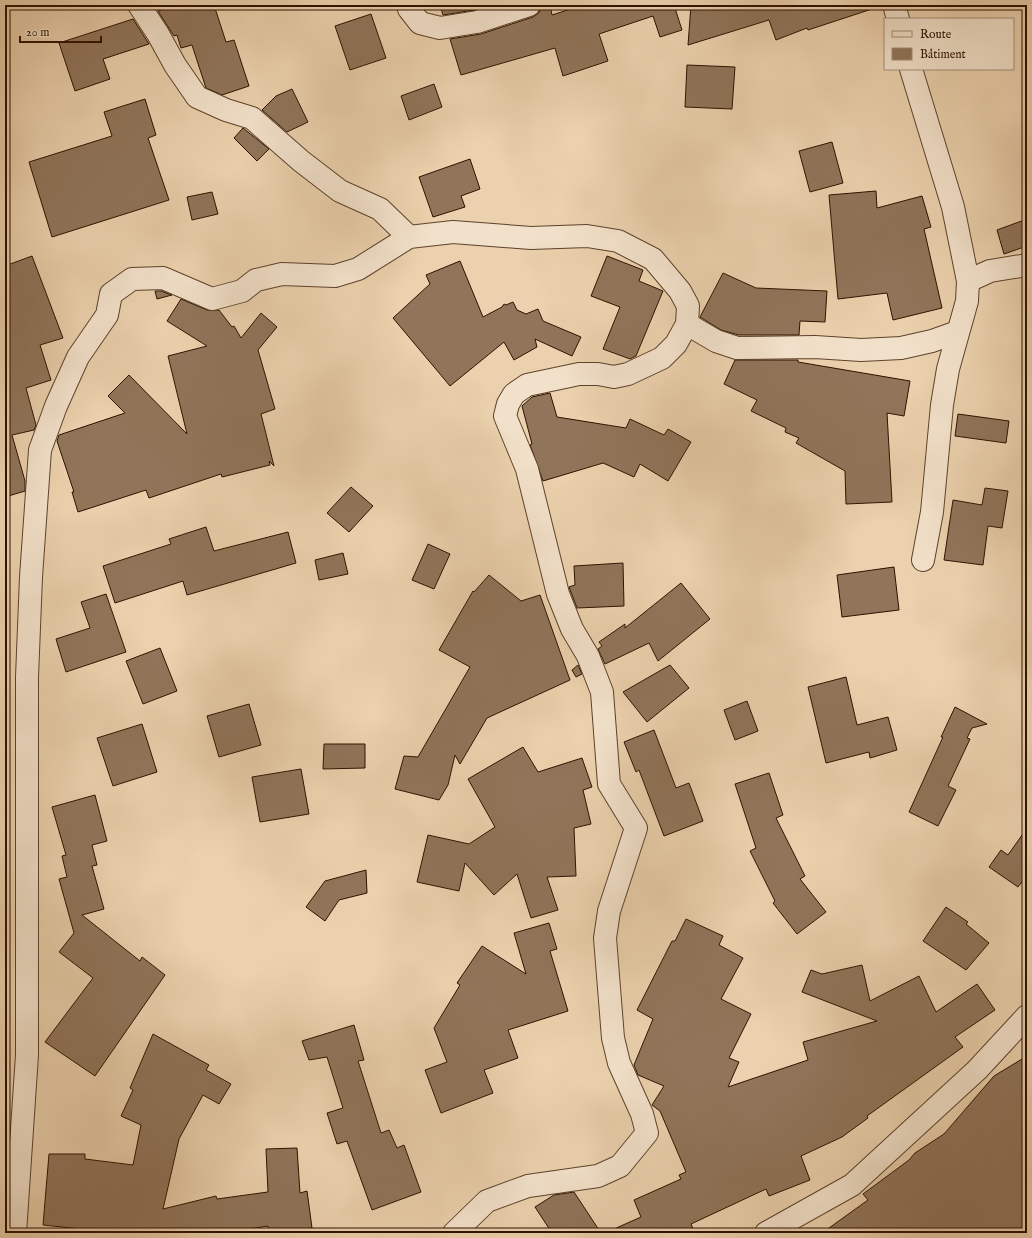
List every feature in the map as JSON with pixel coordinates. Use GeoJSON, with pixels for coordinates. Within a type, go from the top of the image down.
{"type":"FeatureCollection","features":[{"type":"Feature","properties":{"kind":"street"},"geometry":{"type":"LineString","coordinates":[[138,5],[158,34],[175,65],[197,97],[226,110],[252,118],[301,161],[340,191],[380,209],[409,237]]}},
{"type":"Feature","properties":{"kind":"street"},"geometry":{"type":"LineString","coordinates":[[408,5],[409,9],[420,23],[440,28],[477,22],[529,5]]}},
{"type":"Feature","properties":{"kind":"street"},"geometry":{"type":"LineString","coordinates":[[894,5],[898,18]]}},
{"type":"Feature","properties":{"kind":"street"},"geometry":{"type":"LineString","coordinates":[[911,70],[953,206],[968,281],[967,301],[948,369],[942,404],[932,512],[924,560]]}},
{"type":"Feature","properties":{"kind":"street"},"geometry":{"type":"LineString","coordinates":[[15,1233],[26,1055],[27,684],[31,577],[40,450],[56,406],[78,357],[107,315],[111,294],[132,279],[163,278],[212,299],[242,291],[256,280],[282,274],[335,276],[358,269],[409,237],[453,232],[531,238],[587,236],[618,241],[652,260],[680,291],[688,306],[687,324],[676,344],[662,358],[628,374],[614,377],[598,374],[579,374],[527,385],[514,394],[508,404],[505,416],[527,469],[558,594],[572,629],[588,656],[602,692],[609,784],[636,828],[609,911],[605,938],[613,1038],[619,1063],[642,1114],[647,1133],[620,1166],[598,1176],[528,1186],[487,1201],[454,1233]]}},
{"type":"Feature","properties":{"kind":"street"},"geometry":{"type":"LineString","coordinates":[[968,281],[990,271],[1027,265]]}},
{"type":"Feature","properties":{"kind":"street"},"geometry":{"type":"LineString","coordinates":[[687,324],[716,341],[736,348],[815,347],[861,350],[901,348],[932,341],[958,332]]}},
{"type":"Feature","properties":{"kind":"street"},"geometry":{"type":"LineString","coordinates":[[766,1233],[852,1185],[977,1070],[1027,1016]]}},
{"type":"Feature","properties":{"kind":"building"},"geometry":{"type":"Polygon","coordinates":[[[175,5],[214,5],[226,42],[234,40],[249,86],[222,95],[206,88],[192,45],[181,48],[177,35],[174,36],[158,11],[175,5]]]}},
{"type":"Feature","properties":{"kind":"building"},"geometry":{"type":"Polygon","coordinates":[[[440,5],[489,5],[474,10],[443,15],[440,5]]]}},
{"type":"Feature","properties":{"kind":"building"},"geometry":{"type":"Polygon","coordinates":[[[541,5],[550,5],[552,15],[583,5],[674,5],[682,30],[660,37],[653,16],[599,34],[608,61],[563,76],[555,48],[461,75],[450,39],[481,34],[533,17],[539,13],[541,5]]]}},
{"type":"Feature","properties":{"kind":"building"},"geometry":{"type":"Polygon","coordinates":[[[691,5],[871,5],[872,9],[808,30],[807,28],[776,40],[769,20],[688,45],[691,5]]]}},
{"type":"Feature","properties":{"kind":"building"},"geometry":{"type":"Polygon","coordinates":[[[371,14],[386,58],[350,70],[335,26],[371,14]]]}},
{"type":"Feature","properties":{"kind":"building"},"geometry":{"type":"Polygon","coordinates":[[[133,19],[149,44],[103,59],[110,79],[75,91],[59,43],[133,19]]]}},
{"type":"Feature","properties":{"kind":"building"},"geometry":{"type":"Polygon","coordinates":[[[687,65],[735,67],[732,109],[685,107],[687,65]]]}},
{"type":"Feature","properties":{"kind":"building"},"geometry":{"type":"Polygon","coordinates":[[[434,84],[442,107],[409,120],[401,96],[434,84]]]}},
{"type":"Feature","properties":{"kind":"building"},"geometry":{"type":"Polygon","coordinates":[[[292,89],[308,122],[287,132],[262,110],[276,96],[292,89]]]}},
{"type":"Feature","properties":{"kind":"building"},"geometry":{"type":"Polygon","coordinates":[[[145,99],[156,135],[148,138],[169,200],[52,237],[29,162],[112,136],[104,112],[145,99]]]}},
{"type":"Feature","properties":{"kind":"building"},"geometry":{"type":"Polygon","coordinates":[[[243,128],[269,149],[257,161],[234,138],[243,128]]]}},
{"type":"Feature","properties":{"kind":"building"},"geometry":{"type":"Polygon","coordinates":[[[832,142],[843,183],[810,192],[799,151],[832,142]]]}},
{"type":"Feature","properties":{"kind":"building"},"geometry":{"type":"Polygon","coordinates":[[[470,159],[480,189],[461,196],[465,207],[433,217],[419,177],[470,159]]]}},
{"type":"Feature","properties":{"kind":"building"},"geometry":{"type":"Polygon","coordinates":[[[876,191],[877,208],[922,196],[931,227],[924,229],[942,308],[893,320],[887,293],[838,299],[829,195],[876,191]]]}},
{"type":"Feature","properties":{"kind":"building"},"geometry":{"type":"Polygon","coordinates":[[[212,192],[218,214],[192,220],[187,197],[212,192]]]}},
{"type":"Feature","properties":{"kind":"building"},"geometry":{"type":"Polygon","coordinates":[[[1027,219],[1027,246],[1004,254],[997,230],[1027,219]]]}},
{"type":"Feature","properties":{"kind":"building"},"geometry":{"type":"Polygon","coordinates":[[[32,256],[63,338],[40,345],[51,380],[26,388],[36,425],[34,430],[12,435],[25,481],[25,491],[5,497],[5,266],[32,256]]]}},
{"type":"Feature","properties":{"kind":"building"},"geometry":{"type":"Polygon","coordinates":[[[607,256],[643,270],[639,281],[663,291],[636,356],[630,359],[603,349],[620,307],[591,296],[607,256]]]}},
{"type":"Feature","properties":{"kind":"building"},"geometry":{"type":"Polygon","coordinates":[[[460,261],[483,317],[502,307],[504,304],[506,305],[513,302],[517,310],[526,314],[538,309],[543,321],[581,337],[572,356],[535,339],[537,347],[514,360],[504,342],[450,386],[393,318],[430,284],[426,275],[460,261]]]}},
{"type":"Feature","properties":{"kind":"building"},"geometry":{"type":"Polygon","coordinates":[[[723,273],[756,288],[827,291],[825,322],[800,321],[799,335],[739,335],[721,330],[700,317],[723,273]]]}},
{"type":"Feature","properties":{"kind":"building"},"geometry":{"type":"Polygon","coordinates":[[[155,291],[161,291],[172,295],[157,299],[155,291]]]}},
{"type":"Feature","properties":{"kind":"building"},"geometry":{"type":"Polygon","coordinates":[[[181,299],[207,310],[219,310],[232,327],[234,326],[241,338],[261,313],[277,327],[258,350],[275,409],[261,414],[274,466],[269,461],[270,465],[222,477],[221,474],[149,498],[146,490],[78,512],[72,492],[74,492],[57,441],[59,435],[125,413],[108,396],[129,375],[187,434],[168,356],[207,346],[167,321],[181,299]]]}},
{"type":"Feature","properties":{"kind":"building"},"geometry":{"type":"Polygon","coordinates":[[[735,360],[798,360],[798,362],[910,381],[904,416],[887,413],[892,502],[846,504],[845,471],[796,443],[799,438],[785,432],[786,428],[751,411],[757,400],[724,384],[735,360]]]}},
{"type":"Feature","properties":{"kind":"building"},"geometry":{"type":"Polygon","coordinates":[[[550,393],[557,417],[626,428],[630,419],[664,435],[668,429],[691,442],[668,481],[640,464],[634,477],[603,463],[543,481],[530,445],[532,444],[522,406],[532,397],[550,393]]]}},
{"type":"Feature","properties":{"kind":"building"},"geometry":{"type":"Polygon","coordinates":[[[958,414],[1009,421],[1006,443],[955,436],[958,414]]]}},
{"type":"Feature","properties":{"kind":"building"},"geometry":{"type":"Polygon","coordinates":[[[351,487],[373,506],[349,532],[327,513],[351,487]]]}},
{"type":"Feature","properties":{"kind":"building"},"geometry":{"type":"Polygon","coordinates":[[[985,488],[1008,491],[1002,528],[988,526],[983,565],[944,560],[953,500],[982,505],[985,488]]]}},
{"type":"Feature","properties":{"kind":"building"},"geometry":{"type":"Polygon","coordinates":[[[206,527],[214,551],[288,532],[296,563],[187,595],[183,581],[115,603],[103,566],[171,544],[169,539],[206,527]]]}},
{"type":"Feature","properties":{"kind":"building"},"geometry":{"type":"Polygon","coordinates":[[[428,544],[450,554],[434,589],[412,580],[428,544]]]}},
{"type":"Feature","properties":{"kind":"building"},"geometry":{"type":"Polygon","coordinates":[[[343,553],[348,574],[319,580],[315,560],[343,553]]]}},
{"type":"Feature","properties":{"kind":"building"},"geometry":{"type":"Polygon","coordinates":[[[623,563],[624,606],[577,608],[569,587],[575,585],[574,566],[623,563]]]}},
{"type":"Feature","properties":{"kind":"building"},"geometry":{"type":"Polygon","coordinates":[[[894,567],[899,610],[842,617],[837,575],[894,567]]]}},
{"type":"Feature","properties":{"kind":"building"},"geometry":{"type":"Polygon","coordinates":[[[489,575],[521,601],[540,595],[570,680],[487,718],[460,764],[455,755],[448,785],[439,800],[395,789],[404,756],[418,757],[470,667],[439,650],[473,591],[474,592],[489,575]]]}},
{"type":"Feature","properties":{"kind":"building"},"geometry":{"type":"Polygon","coordinates":[[[681,583],[710,619],[658,661],[649,643],[605,664],[598,649],[602,646],[599,642],[625,624],[625,628],[681,583]]]}},
{"type":"Feature","properties":{"kind":"building"},"geometry":{"type":"Polygon","coordinates":[[[106,594],[126,652],[66,672],[56,639],[90,628],[81,602],[106,594]]]}},
{"type":"Feature","properties":{"kind":"building"},"geometry":{"type":"Polygon","coordinates":[[[160,648],[177,691],[143,704],[126,661],[160,648]]]}},
{"type":"Feature","properties":{"kind":"building"},"geometry":{"type":"Polygon","coordinates":[[[578,665],[582,674],[576,677],[572,670],[578,665]]]}},
{"type":"Feature","properties":{"kind":"building"},"geometry":{"type":"Polygon","coordinates":[[[670,665],[689,688],[647,722],[623,692],[670,665]]]}},
{"type":"Feature","properties":{"kind":"building"},"geometry":{"type":"Polygon","coordinates":[[[846,677],[857,725],[888,717],[897,750],[870,758],[869,752],[826,763],[808,687],[846,677]]]}},
{"type":"Feature","properties":{"kind":"building"},"geometry":{"type":"Polygon","coordinates":[[[747,701],[758,731],[735,740],[724,710],[747,701]]]}},
{"type":"Feature","properties":{"kind":"building"},"geometry":{"type":"Polygon","coordinates":[[[249,704],[261,745],[219,757],[207,716],[249,704]]]}},
{"type":"Feature","properties":{"kind":"building"},"geometry":{"type":"Polygon","coordinates":[[[955,707],[987,724],[972,728],[967,738],[970,739],[948,786],[956,790],[938,826],[909,812],[955,707]]]}},
{"type":"Feature","properties":{"kind":"building"},"geometry":{"type":"Polygon","coordinates":[[[142,724],[157,772],[113,786],[97,738],[142,724]]]}},
{"type":"Feature","properties":{"kind":"building"},"geometry":{"type":"Polygon","coordinates":[[[654,730],[676,788],[689,783],[703,821],[664,836],[639,770],[636,772],[624,742],[654,730]]]}},
{"type":"Feature","properties":{"kind":"building"},"geometry":{"type":"Polygon","coordinates":[[[324,744],[365,744],[365,768],[323,769],[324,744]]]}},
{"type":"Feature","properties":{"kind":"building"},"geometry":{"type":"Polygon","coordinates":[[[523,747],[538,772],[582,758],[592,787],[583,790],[591,824],[574,828],[576,876],[547,877],[558,910],[531,918],[517,874],[494,895],[465,863],[459,891],[417,882],[428,835],[469,844],[495,827],[468,779],[523,747]]]}},
{"type":"Feature","properties":{"kind":"building"},"geometry":{"type":"Polygon","coordinates":[[[301,769],[309,814],[260,822],[252,777],[301,769]]]}},
{"type":"Feature","properties":{"kind":"building"},"geometry":{"type":"Polygon","coordinates":[[[769,773],[783,815],[776,818],[805,876],[800,879],[826,912],[797,934],[773,903],[775,901],[750,851],[756,848],[735,784],[769,773]]]}},
{"type":"Feature","properties":{"kind":"building"},"geometry":{"type":"Polygon","coordinates":[[[95,795],[107,841],[92,845],[97,865],[92,866],[104,909],[82,915],[140,961],[142,957],[165,975],[95,1076],[45,1042],[93,978],[59,952],[74,933],[59,879],[67,877],[62,856],[66,855],[52,807],[95,795]]]}},
{"type":"Feature","properties":{"kind":"building"},"geometry":{"type":"Polygon","coordinates":[[[1027,828],[1027,875],[1018,887],[989,867],[1001,850],[1008,855],[1027,828]]]}},
{"type":"Feature","properties":{"kind":"building"},"geometry":{"type":"Polygon","coordinates":[[[366,870],[367,893],[339,900],[325,921],[306,907],[325,881],[366,870]]]}},
{"type":"Feature","properties":{"kind":"building"},"geometry":{"type":"Polygon","coordinates":[[[946,907],[968,922],[966,924],[989,943],[966,970],[923,941],[946,907]]]}},
{"type":"Feature","properties":{"kind":"building"},"geometry":{"type":"Polygon","coordinates":[[[686,919],[723,936],[719,945],[743,958],[721,999],[751,1014],[729,1058],[739,1062],[728,1087],[808,1060],[803,1042],[877,1021],[802,992],[811,970],[822,974],[862,965],[870,1001],[919,976],[936,1012],[977,984],[995,1010],[955,1037],[963,1047],[867,1116],[868,1118],[842,1137],[801,1156],[810,1180],[769,1196],[766,1189],[691,1224],[695,1233],[605,1233],[641,1217],[634,1200],[681,1179],[679,1175],[686,1172],[660,1111],[652,1105],[664,1086],[638,1075],[634,1065],[653,1019],[637,1010],[672,941],[675,941],[686,919]]]}},
{"type":"Feature","properties":{"kind":"building"},"geometry":{"type":"Polygon","coordinates":[[[549,923],[557,949],[550,951],[568,1011],[508,1030],[518,1058],[484,1070],[493,1093],[441,1113],[425,1070],[447,1062],[434,1028],[460,985],[457,983],[482,946],[526,974],[514,933],[549,923]]]}},
{"type":"Feature","properties":{"kind":"building"},"geometry":{"type":"Polygon","coordinates":[[[354,1025],[364,1060],[358,1061],[381,1133],[389,1130],[397,1148],[404,1145],[421,1192],[372,1210],[347,1141],[337,1144],[327,1113],[343,1108],[327,1057],[309,1060],[302,1041],[354,1025]]]}},
{"type":"Feature","properties":{"kind":"building"},"geometry":{"type":"Polygon","coordinates":[[[153,1034],[209,1065],[206,1070],[231,1084],[219,1104],[203,1095],[179,1139],[163,1209],[216,1196],[217,1199],[268,1192],[266,1149],[297,1148],[300,1193],[307,1191],[312,1228],[276,1233],[269,1233],[268,1226],[225,1233],[101,1233],[100,1231],[43,1225],[49,1154],[85,1154],[85,1159],[133,1165],[141,1125],[121,1116],[133,1090],[130,1088],[153,1034]]]}},
{"type":"Feature","properties":{"kind":"building"},"geometry":{"type":"Polygon","coordinates":[[[1027,1056],[1027,1233],[822,1233],[868,1200],[863,1194],[909,1160],[915,1153],[944,1134],[994,1076],[1027,1056]]]}},
{"type":"Feature","properties":{"kind":"building"},"geometry":{"type":"Polygon","coordinates":[[[574,1192],[601,1233],[552,1233],[535,1207],[554,1195],[574,1192]]]}}]}
